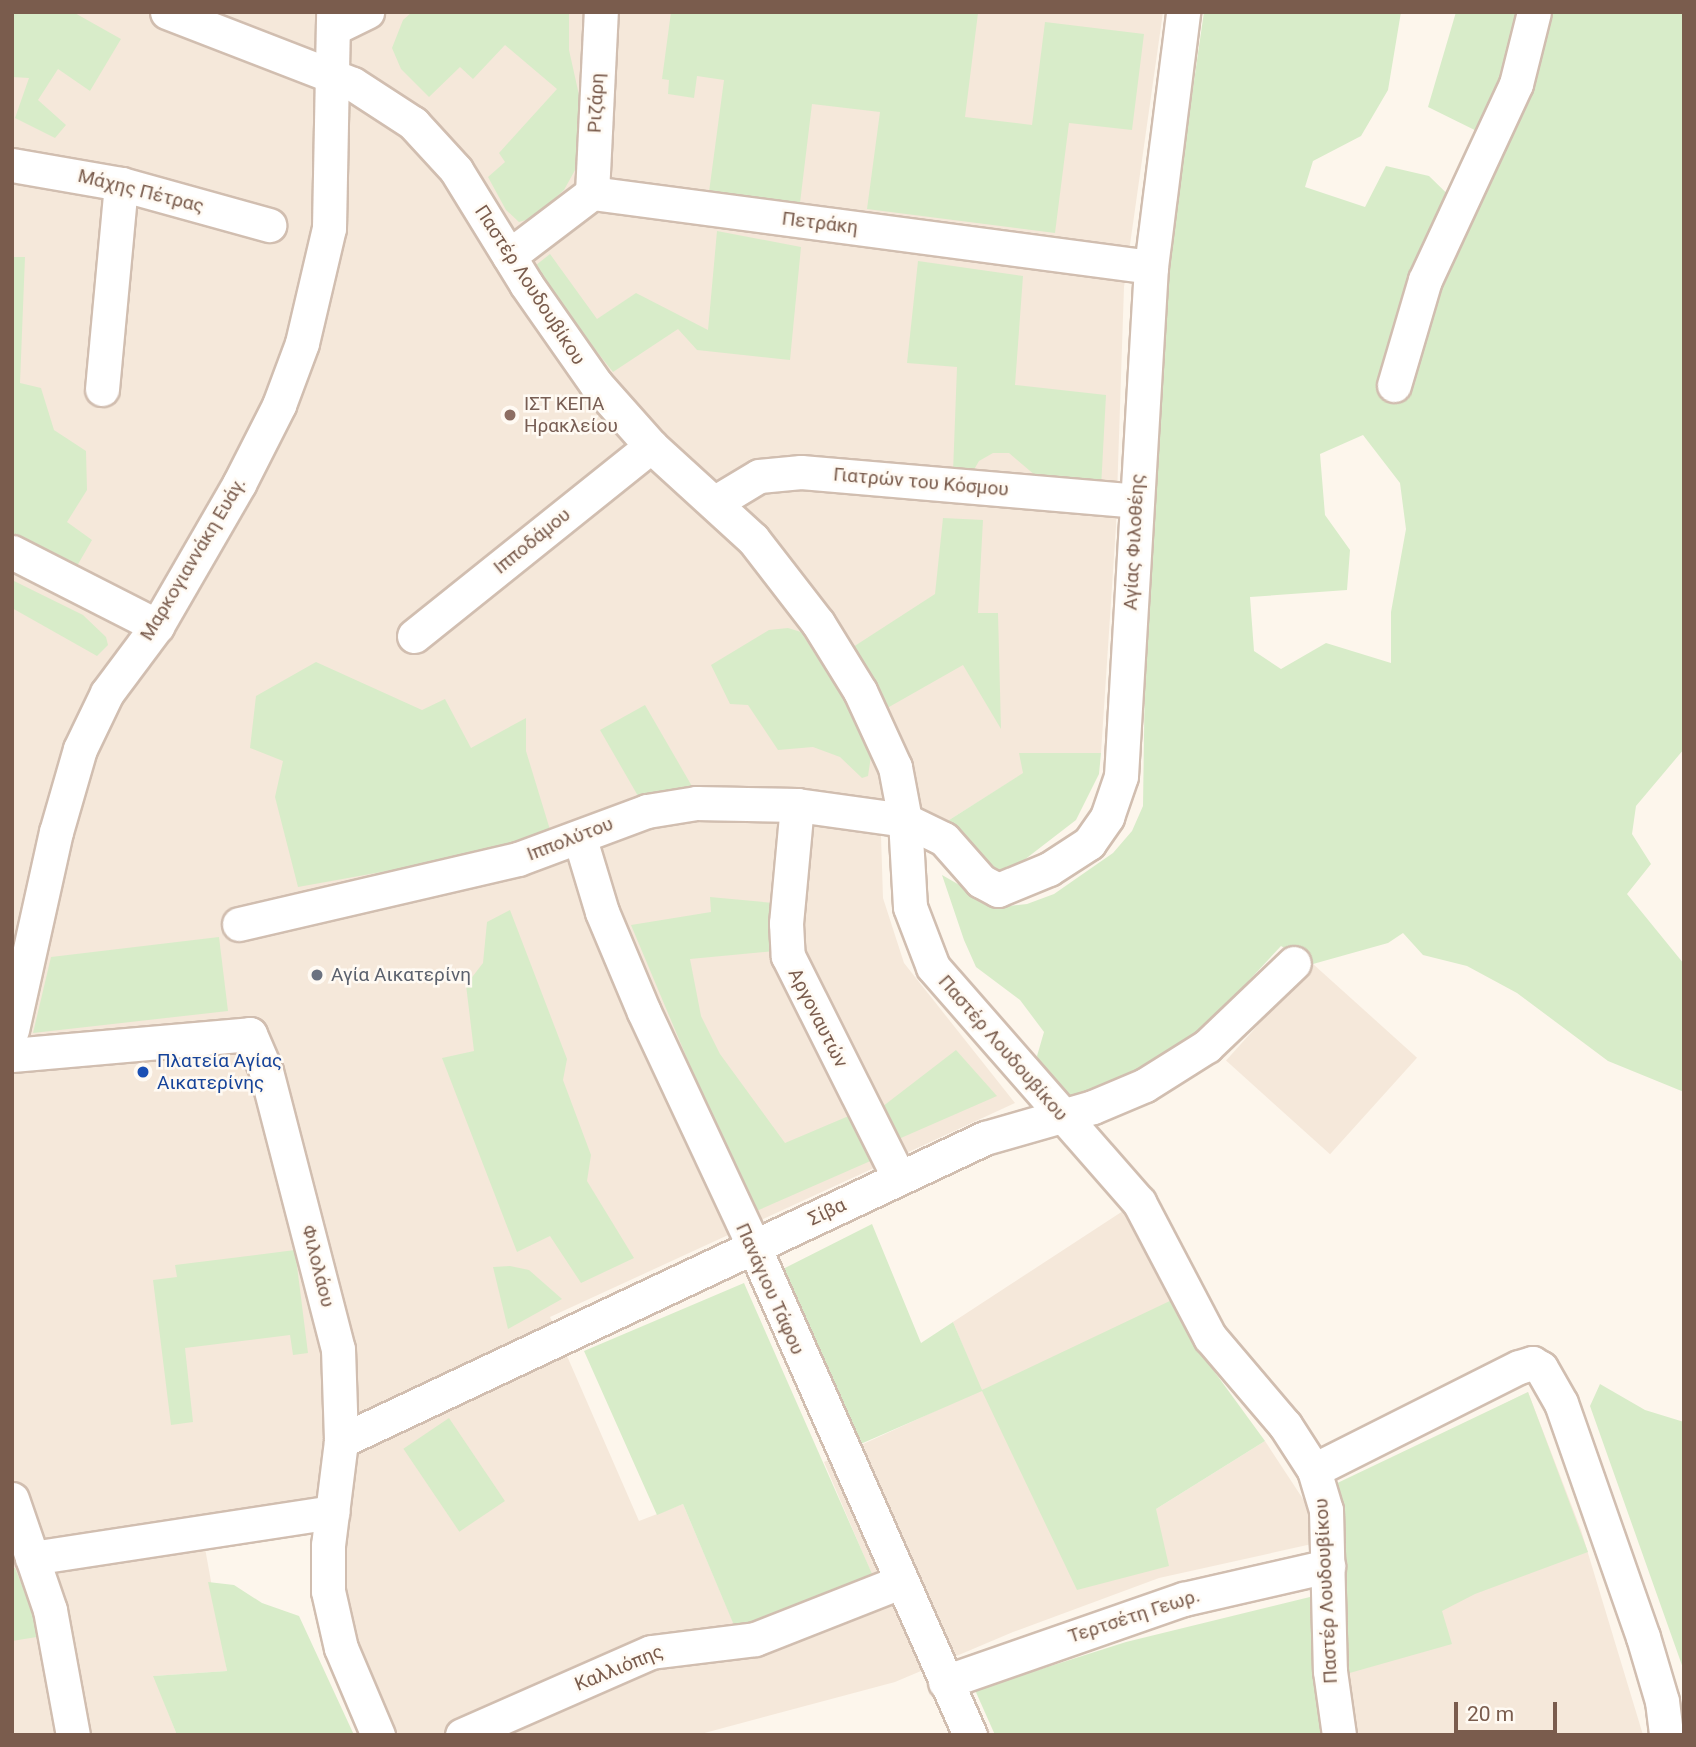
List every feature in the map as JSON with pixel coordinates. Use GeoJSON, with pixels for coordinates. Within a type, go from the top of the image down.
{"type":"FeatureCollection","features":[{"type":"Feature","properties":{"kind":"street","name":"Παστέρ Λουδουβίκου"},"geometry":{"type":"LineString","coordinates":[[167,12],[378,97],[428,138],[456,170],[576,357],[650,446],[774,562],[839,656],[892,760],[905,820],[905,880],[925,950],[955,996],[1139,1202],[1210,1336],[1285,1425],[1314,1470],[1324,1498],[1329,1671],[1339,1735]]}},
{"type":"Feature","properties":{"kind":"street"},"geometry":{"type":"LineString","coordinates":[[334,20],[367,12]]}},
{"type":"Feature","properties":{"kind":"street","name":"Ριζάρη"},"geometry":{"type":"LineString","coordinates":[[592,193],[601,12]]}},
{"type":"Feature","properties":{"kind":"street"},"geometry":{"type":"LineString","coordinates":[[1394,384],[1425,280],[1516,84],[1534,12]]}},
{"type":"Feature","properties":{"kind":"street","name":"Αγίας Φιλοθέης"},"geometry":{"type":"LineString","coordinates":[[905,820],[944,839],[981,881],[998,890],[1049,869],[1096,836],[1121,776],[1151,267],[1174,13]]}},
{"type":"Feature","properties":{"kind":"street","name":"Μαρκογιαννάκη Ευάγ."},"geometry":{"type":"LineString","coordinates":[[12,1030],[56,832],[80,749],[107,693],[157,626],[254,456],[302,343],[327,245],[334,20]]}},
{"type":"Feature","properties":{"kind":"street","name":"Μάχης Πέτρας"},"geometry":{"type":"LineString","coordinates":[[12,165],[121,184],[269,225]]}},
{"type":"Feature","properties":{"kind":"street"},"geometry":{"type":"LineString","coordinates":[[102,389],[121,184]]}},
{"type":"Feature","properties":{"kind":"street"},"geometry":{"type":"LineString","coordinates":[[509,256],[592,193]]}},
{"type":"Feature","properties":{"kind":"street","name":"Πετράκη"},"geometry":{"type":"LineString","coordinates":[[592,193],[1151,267]]}},
{"type":"Feature","properties":{"kind":"street","name":"Ιπποδάμου"},"geometry":{"type":"LineString","coordinates":[[414,636],[650,446]]}},
{"type":"Feature","properties":{"kind":"street","name":"Γιατρών του Κόσμου"},"geometry":{"type":"LineString","coordinates":[[714,503],[759,476],[801,472],[1136,501]]}},
{"type":"Feature","properties":{"kind":"street"},"geometry":{"type":"LineString","coordinates":[[12,552],[157,626]]}},
{"type":"Feature","properties":{"kind":"street","name":"Ιππολύτου"},"geometry":{"type":"LineString","coordinates":[[240,923],[453,876],[580,839],[632,816],[677,805],[797,805],[905,820]]}},
{"type":"Feature","properties":{"kind":"street","name":"Αργοναυτών"},"geometry":{"type":"LineString","coordinates":[[797,805],[786,923],[788,956],[900,1178]]}},
{"type":"Feature","properties":{"kind":"street","name":"Πανάγιου Τάφου"},"geometry":{"type":"LineString","coordinates":[[580,839],[602,912],[644,1012],[754,1247],[970,1735]]}},
{"type":"Feature","properties":{"kind":"street","name":"Σίβα"},"geometry":{"type":"LineString","coordinates":[[341,1441],[985,1138],[1120,1096],[1179,1065],[1233,1024],[1294,962]]}},
{"type":"Feature","properties":{"kind":"street","name":"Φιλολάου"},"geometry":{"type":"LineString","coordinates":[[12,1055],[250,1034],[270,1085],[338,1349],[341,1441],[331,1512],[327,1575],[333,1622],[378,1735]]}},
{"type":"Feature","properties":{"kind":"street"},"geometry":{"type":"LineString","coordinates":[[1314,1470],[1519,1367],[1532,1363],[1541,1367],[1561,1403],[1643,1637],[1662,1701],[1666,1735]]}},
{"type":"Feature","properties":{"kind":"street"},"geometry":{"type":"LineString","coordinates":[[12,1499],[50,1610],[73,1735]]}},
{"type":"Feature","properties":{"kind":"street"},"geometry":{"type":"LineString","coordinates":[[32,1558],[331,1512]]}},
{"type":"Feature","properties":{"kind":"street","name":"Τερτσέτη Γεωρ."},"geometry":{"type":"LineString","coordinates":[[945,1682],[1184,1598],[1328,1566]]}},
{"type":"Feature","properties":{"kind":"street","name":"Καλλιόπης"},"geometry":{"type":"LineString","coordinates":[[462,1735],[651,1653],[755,1639],[900,1582]]}},
{"type":"Feature","properties":{"kind":"shaded area"},"geometry":{"type":"Polygon","coordinates":[[[12,12],[1163,12],[1124,287],[1116,526],[1101,753],[1020,753],[1024,773],[946,822],[880,804],[883,898],[904,963],[1015,1103],[550,1317],[639,1521],[683,1504],[736,1629],[873,1577],[824,1462],[981,1390],[953,1322],[1126,1209],[1174,1299],[1156,1509],[1265,1441],[1305,1502],[1528,1392],[1581,1530],[1643,1735],[1353,1735],[1343,1710],[1339,1538],[1159,1578],[1013,1632],[895,1682],[697,1735],[388,1735],[346,1636],[339,1527],[205,1548],[227,1671],[154,1676],[177,1735],[12,1735],[12,12]]]}},
{"type":"Feature","properties":{"kind":"shaded area"},"geometry":{"type":"Polygon","coordinates":[[[1313,964],[1417,1058],[1330,1154],[1226,1061],[1313,964]]]}},
{"type":"Feature","properties":{"kind":"green space"},"geometry":{"type":"Polygon","coordinates":[[[12,12],[73,12],[121,39],[90,91],[58,69],[38,100],[66,125],[55,138],[15,118],[29,78],[12,77],[12,12]]]}},
{"type":"Feature","properties":{"kind":"green space"},"geometry":{"type":"Polygon","coordinates":[[[412,12],[569,12],[569,50],[581,104],[579,163],[564,190],[533,218],[519,222],[506,210],[488,177],[505,162],[499,153],[557,89],[505,45],[473,79],[460,67],[429,97],[401,69],[392,48],[403,20],[412,12]]]}},
{"type":"Feature","properties":{"kind":"green space"},"geometry":{"type":"Polygon","coordinates":[[[671,12],[978,13],[965,117],[1032,125],[1045,22],[1144,34],[1132,130],[1069,123],[1055,233],[867,209],[880,112],[812,104],[800,203],[709,192],[724,80],[697,76],[694,98],[668,94],[669,80],[662,79],[671,12]]]}},
{"type":"Feature","properties":{"kind":"green space"},"geometry":{"type":"Polygon","coordinates":[[[1204,12],[1401,12],[1388,90],[1361,136],[1313,161],[1305,187],[1365,207],[1386,166],[1429,176],[1468,214],[1501,143],[1428,107],[1456,12],[1684,12],[1684,749],[1636,806],[1632,834],[1651,864],[1627,894],[1684,964],[1684,1092],[1608,1061],[1517,993],[1467,966],[1423,955],[1403,933],[1388,943],[1313,964],[1281,946],[1203,1030],[1105,1090],[1075,1101],[1059,1094],[1044,1073],[1037,1056],[1044,1032],[1020,1000],[976,967],[942,875],[998,907],[1027,904],[1054,894],[1113,853],[1132,831],[1143,806],[1145,668],[1167,267],[1204,12]],[[1363,435],[1320,454],[1325,515],[1350,550],[1347,590],[1250,597],[1254,651],[1281,669],[1326,643],[1391,663],[1391,612],[1406,529],[1400,483],[1363,435]]]}},
{"type":"Feature","properties":{"kind":"green space"},"geometry":{"type":"Polygon","coordinates":[[[717,231],[801,247],[790,360],[697,350],[678,329],[613,372],[531,269],[550,254],[597,319],[636,293],[708,330],[717,231]]]}},
{"type":"Feature","properties":{"kind":"green space"},"geometry":{"type":"Polygon","coordinates":[[[12,257],[25,257],[20,383],[41,388],[54,430],[86,451],[87,490],[67,522],[92,540],[77,566],[12,535],[12,257]]]}},
{"type":"Feature","properties":{"kind":"green space"},"geometry":{"type":"Polygon","coordinates":[[[918,261],[1023,276],[1015,385],[1106,395],[1101,488],[1043,482],[1009,453],[993,453],[979,461],[972,473],[953,472],[957,367],[907,363],[918,261]]]}},
{"type":"Feature","properties":{"kind":"green space"},"geometry":{"type":"Polygon","coordinates":[[[943,518],[983,520],[978,613],[998,613],[1001,729],[963,665],[882,711],[850,649],[935,594],[943,518]]]}},
{"type":"Feature","properties":{"kind":"green space"},"geometry":{"type":"Polygon","coordinates":[[[12,580],[83,615],[106,637],[108,645],[97,656],[12,608],[12,580]]]}},
{"type":"Feature","properties":{"kind":"green space"},"geometry":{"type":"Polygon","coordinates":[[[788,628],[801,632],[850,709],[871,756],[868,776],[862,778],[840,757],[813,747],[778,750],[748,705],[730,704],[711,665],[769,630],[788,628]]]}},
{"type":"Feature","properties":{"kind":"green space"},"geometry":{"type":"Polygon","coordinates":[[[316,662],[422,710],[445,699],[471,748],[526,718],[526,751],[551,833],[437,862],[298,887],[275,797],[283,761],[250,748],[256,696],[316,662]]]}},
{"type":"Feature","properties":{"kind":"green space"},"geometry":{"type":"Polygon","coordinates":[[[645,705],[693,788],[638,796],[600,730],[645,705]]]}},
{"type":"Feature","properties":{"kind":"green space"},"geometry":{"type":"Polygon","coordinates":[[[1019,753],[1101,753],[1099,774],[1076,820],[1010,871],[988,871],[946,822],[1023,773],[1019,753]]]}},
{"type":"Feature","properties":{"kind":"green space"},"geometry":{"type":"Polygon","coordinates":[[[710,897],[774,903],[775,951],[690,959],[701,1016],[720,1054],[785,1143],[851,1115],[875,1159],[752,1213],[631,925],[711,912],[710,897]]]}},
{"type":"Feature","properties":{"kind":"green space"},"geometry":{"type":"Polygon","coordinates":[[[510,910],[567,1059],[563,1080],[591,1155],[587,1181],[634,1258],[581,1283],[550,1236],[517,1252],[442,1058],[474,1051],[466,985],[483,963],[487,922],[510,910]]]}},
{"type":"Feature","properties":{"kind":"green space"},"geometry":{"type":"Polygon","coordinates":[[[219,937],[228,1011],[33,1033],[51,957],[219,937]]]}},
{"type":"Feature","properties":{"kind":"green space"},"geometry":{"type":"Polygon","coordinates":[[[956,1050],[997,1096],[894,1141],[878,1110],[956,1050]]]}},
{"type":"Feature","properties":{"kind":"green space"},"geometry":{"type":"Polygon","coordinates":[[[872,1224],[921,1343],[953,1322],[982,1390],[1174,1299],[1203,1356],[1265,1441],[1156,1509],[1169,1566],[1077,1590],[982,1391],[856,1446],[777,1272],[872,1224]]]}},
{"type":"Feature","properties":{"kind":"green space"},"geometry":{"type":"Polygon","coordinates":[[[295,1250],[308,1353],[293,1355],[290,1335],[185,1348],[193,1422],[171,1425],[153,1280],[177,1277],[175,1265],[295,1250]]]}},
{"type":"Feature","properties":{"kind":"green space"},"geometry":{"type":"Polygon","coordinates":[[[510,1266],[529,1270],[562,1299],[508,1329],[493,1267],[510,1266]]]}},
{"type":"Feature","properties":{"kind":"green space"},"geometry":{"type":"Polygon","coordinates":[[[744,1283],[873,1576],[736,1630],[683,1504],[657,1515],[584,1351],[744,1283]]]}},
{"type":"Feature","properties":{"kind":"green space"},"geometry":{"type":"Polygon","coordinates":[[[1600,1384],[1645,1410],[1684,1422],[1684,1671],[1590,1406],[1600,1384]]]}},
{"type":"Feature","properties":{"kind":"green space"},"geometry":{"type":"Polygon","coordinates":[[[1528,1392],[1588,1552],[1475,1594],[1442,1611],[1452,1644],[1339,1676],[1329,1487],[1528,1392]]]}},
{"type":"Feature","properties":{"kind":"green space"},"geometry":{"type":"Polygon","coordinates":[[[449,1418],[505,1501],[459,1532],[403,1449],[449,1418]]]}},
{"type":"Feature","properties":{"kind":"green space"},"geometry":{"type":"Polygon","coordinates":[[[12,1568],[15,1568],[43,1636],[12,1641],[12,1568]]]}},
{"type":"Feature","properties":{"kind":"green space"},"geometry":{"type":"Polygon","coordinates":[[[208,1582],[234,1585],[262,1603],[299,1616],[354,1735],[177,1735],[153,1676],[227,1671],[208,1582]]]}},
{"type":"Feature","properties":{"kind":"green space"},"geometry":{"type":"Polygon","coordinates":[[[1314,1596],[1321,1735],[995,1735],[975,1690],[1126,1642],[1314,1596]]]}},
{"type":"Feature","properties":{"kind":"place","name":"ΙΣΤ ΚΕΠΑ Ηρακλείου"},"geometry":{"type":"Point","coordinates":[510,415]}},
{"type":"Feature","properties":{"kind":"place","name":"Αγία Αικατερίνη"},"geometry":{"type":"Point","coordinates":[317,975]}},
{"type":"Feature","properties":{"kind":"place","name":"Πλατεία Αγίας Αικατερίνης"},"geometry":{"type":"Point","coordinates":[143,1072]}}]}
